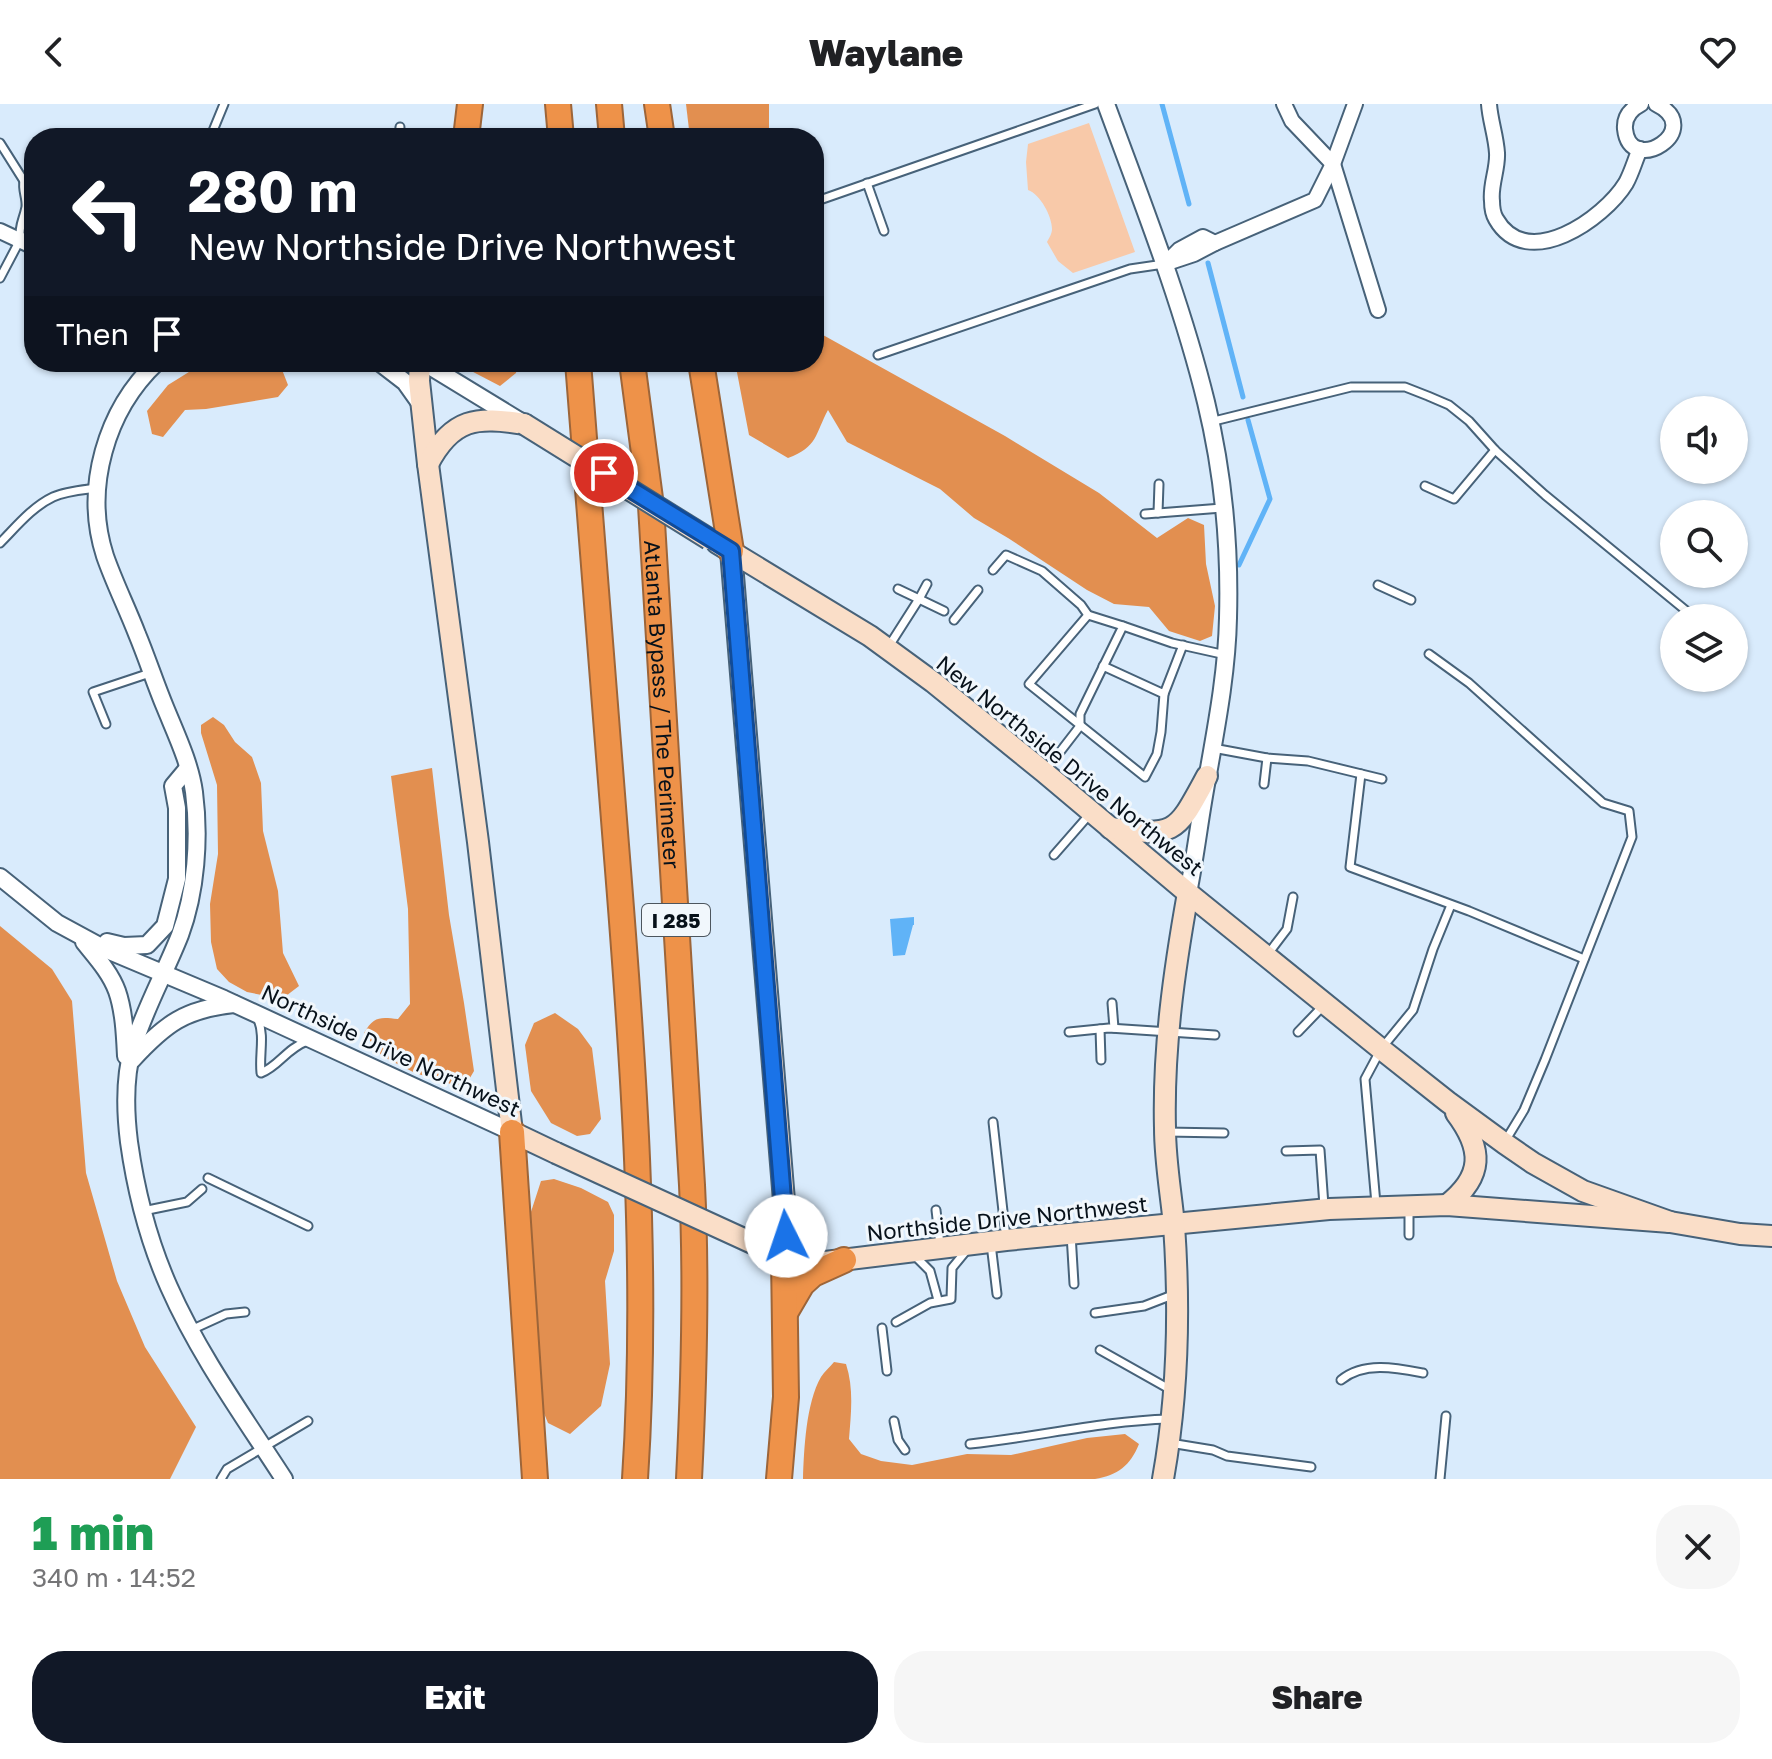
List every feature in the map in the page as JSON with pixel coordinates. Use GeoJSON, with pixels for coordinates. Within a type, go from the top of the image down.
{"type":"FeatureCollection","features":[{"type":"Feature","properties":{"kind":"highway"},"geometry":{"type":"LineString","coordinates":[[467,128],[470,104]]}},
{"type":"Feature","properties":{"kind":"highway"},"geometry":{"type":"LineString","coordinates":[[558,104],[560,128]]}},
{"type":"Feature","properties":{"kind":"highway"},"geometry":{"type":"LineString","coordinates":[[609,104],[611,128]]}},
{"type":"Feature","properties":{"kind":"highway"},"geometry":{"type":"LineString","coordinates":[[657,104],[661,128]]}},
{"type":"Feature","properties":{"kind":"highway","name":"I 285"},"geometry":{"type":"LineString","coordinates":[[579,372],[626,968],[635,1131],[640,1245],[635,1479]]}},
{"type":"Feature","properties":{"kind":"highway","name":"Atlanta Bypass / The Perimeter"},"geometry":{"type":"LineString","coordinates":[[633,372],[651,506],[696,1258],[689,1479]]}},
{"type":"Feature","properties":{"kind":"highway"},"geometry":{"type":"LineString","coordinates":[[703,372],[731,551]]}},
{"type":"Feature","properties":{"kind":"highway"},"geometry":{"type":"LineString","coordinates":[[512,1132],[535,1479]]}},
{"type":"Feature","properties":{"kind":"highway"},"geometry":{"type":"LineString","coordinates":[[779,1479],[786,1397],[784,1258]]}},
{"type":"Feature","properties":{"kind":"highway"},"geometry":{"type":"LineString","coordinates":[[785,1313],[802,1284],[813,1274],[844,1260]]}},
{"type":"Feature","properties":{"kind":"main road"},"geometry":{"type":"LineString","coordinates":[[420,372],[428,464],[478,842],[512,1132]]}},
{"type":"Feature","properties":{"kind":"main road"},"geometry":{"type":"LineString","coordinates":[[428,464],[447,437],[468,423],[500,420],[524,424]]}},
{"type":"Feature","properties":{"kind":"main road","name":"New Northside Drive Northwest"},"geometry":{"type":"LineString","coordinates":[[524,424],[888,648],[1325,1004],[1504,1143],[1572,1186],[1670,1222]]}},
{"type":"Feature","properties":{"kind":"main road"},"geometry":{"type":"LineString","coordinates":[[731,551],[785,1213],[784,1258]]}},
{"type":"Feature","properties":{"kind":"main road"},"geometry":{"type":"LineString","coordinates":[[1110,828],[1160,832],[1174,827],[1186,814],[1207,776]]}},
{"type":"Feature","properties":{"kind":"main road"},"geometry":{"type":"LineString","coordinates":[[1163,1479],[1174,1391],[1177,1293],[1165,1132],[1165,1079],[1175,971],[1188,893]]}},
{"type":"Feature","properties":{"kind":"main road"},"geometry":{"type":"LineString","coordinates":[[1447,1205],[1468,1185],[1476,1168],[1472,1138],[1448,1102]]}},
{"type":"Feature","properties":{"kind":"main road","name":"Northside Drive Northwest"},"geometry":{"type":"LineString","coordinates":[[512,1132],[784,1258],[801,1262],[817,1263],[940,1247],[1325,1210],[1409,1206],[1447,1205],[1670,1222],[1772,1236]]}},
{"type":"Feature","properties":{"kind":"street"},"geometry":{"type":"LineString","coordinates":[[1106,104],[1183,321],[1210,422],[1224,508],[1228,561],[1226,655],[1188,893]]}},
{"type":"Feature","properties":{"kind":"street"},"geometry":{"type":"LineString","coordinates":[[1284,104],[1292,121],[1333,164],[1378,310]]}},
{"type":"Feature","properties":{"kind":"street"},"geometry":{"type":"LineString","coordinates":[[1164,264],[1179,250],[1203,237],[1215,243],[1315,200],[1333,164],[1355,104]]}},
{"type":"Feature","properties":{"kind":"street"},"geometry":{"type":"LineString","coordinates":[[1489,104],[1497,154],[1491,198],[1494,217],[1506,231],[1523,241],[1558,238],[1589,222],[1626,183],[1640,149]]}},
{"type":"Feature","properties":{"kind":"street"},"geometry":{"type":"LineString","coordinates":[[1641,104],[1631,110],[1625,124],[1628,139],[1640,149],[1656,149],[1671,132],[1670,116],[1656,104]]}},
{"type":"Feature","properties":{"kind":"street"},"geometry":{"type":"LineString","coordinates":[[0,231],[24,242]]}},
{"type":"Feature","properties":{"kind":"street"},"geometry":{"type":"LineString","coordinates":[[128,1067],[140,1025],[181,932],[190,900],[196,824],[194,791],[188,768],[105,555],[98,526],[97,488],[103,451],[118,412],[147,372]]}},
{"type":"Feature","properties":{"kind":"street"},"geometry":{"type":"LineString","coordinates":[[392,372],[405,382],[422,406]]}},
{"type":"Feature","properties":{"kind":"street","name":"New Northside Drive Northwest"},"geometry":{"type":"LineString","coordinates":[[438,372],[524,424]]}},
{"type":"Feature","properties":{"kind":"street"},"geometry":{"type":"LineString","coordinates":[[78,934],[124,946],[147,945],[165,926],[177,879],[177,808],[173,786],[188,768]]}},
{"type":"Feature","properties":{"kind":"street","name":"Northside Drive Northwest"},"geometry":{"type":"LineString","coordinates":[[0,877],[57,923],[105,949],[255,1013],[512,1132]]}},
{"type":"Feature","properties":{"kind":"street"},"geometry":{"type":"LineString","coordinates":[[78,934],[100,961],[117,992],[128,1067],[126,1104],[131,1159],[143,1211],[169,1285],[191,1330],[284,1479]]}},
{"type":"Feature","properties":{"kind":"street"},"geometry":{"type":"LineString","coordinates":[[128,1067],[153,1039],[182,1017],[206,1007],[234,1004]]}},
{"type":"Feature","properties":{"kind":"lane"},"geometry":{"type":"LineString","coordinates":[[214,128],[224,104]]}},
{"type":"Feature","properties":{"kind":"lane"},"geometry":{"type":"LineString","coordinates":[[824,198],[1095,104]]}},
{"type":"Feature","properties":{"kind":"lane"},"geometry":{"type":"LineString","coordinates":[[0,143],[24,181],[24,196]]}},
{"type":"Feature","properties":{"kind":"lane"},"geometry":{"type":"LineString","coordinates":[[867,183],[884,231]]}},
{"type":"Feature","properties":{"kind":"lane"},"geometry":{"type":"LineString","coordinates":[[20,240],[19,225],[24,209]]}},
{"type":"Feature","properties":{"kind":"lane"},"geometry":{"type":"LineString","coordinates":[[0,278],[24,237]]}},
{"type":"Feature","properties":{"kind":"lane"},"geometry":{"type":"LineString","coordinates":[[878,355],[1130,269],[1164,264]]}},
{"type":"Feature","properties":{"kind":"lane"},"geometry":{"type":"LineString","coordinates":[[1210,422],[1351,387],[1405,387],[1449,405],[1545,495],[1678,604]]}},
{"type":"Feature","properties":{"kind":"lane"},"geometry":{"type":"LineString","coordinates":[[1425,486],[1454,499],[1495,450]]}},
{"type":"Feature","properties":{"kind":"lane"},"geometry":{"type":"LineString","coordinates":[[1158,513],[1159,484]]}},
{"type":"Feature","properties":{"kind":"lane"},"geometry":{"type":"LineString","coordinates":[[0,543],[53,497],[97,488]]}},
{"type":"Feature","properties":{"kind":"lane"},"geometry":{"type":"LineString","coordinates":[[1145,514],[1224,508]]}},
{"type":"Feature","properties":{"kind":"lane"},"geometry":{"type":"LineString","coordinates":[[993,570],[1006,555],[1042,571],[1088,615],[1226,655]]}},
{"type":"Feature","properties":{"kind":"lane"},"geometry":{"type":"LineString","coordinates":[[888,648],[927,584]]}},
{"type":"Feature","properties":{"kind":"lane"},"geometry":{"type":"LineString","coordinates":[[1378,585],[1411,600]]}},
{"type":"Feature","properties":{"kind":"lane"},"geometry":{"type":"LineString","coordinates":[[898,589],[944,611]]}},
{"type":"Feature","properties":{"kind":"lane"},"geometry":{"type":"LineString","coordinates":[[954,620],[978,590]]}},
{"type":"Feature","properties":{"kind":"lane"},"geometry":{"type":"LineString","coordinates":[[1088,615],[1029,684],[1145,777],[1157,754],[1164,694],[1183,645]]}},
{"type":"Feature","properties":{"kind":"lane"},"geometry":{"type":"LineString","coordinates":[[1044,772],[1080,726],[1080,714],[1123,626]]}},
{"type":"Feature","properties":{"kind":"lane"},"geometry":{"type":"LineString","coordinates":[[1429,654],[1469,683],[1603,803],[1629,811],[1632,837],[1545,1060],[1524,1110],[1504,1143]]}},
{"type":"Feature","properties":{"kind":"lane"},"geometry":{"type":"LineString","coordinates":[[1103,666],[1164,694]]}},
{"type":"Feature","properties":{"kind":"lane"},"geometry":{"type":"LineString","coordinates":[[106,724],[93,692],[152,672]]}},
{"type":"Feature","properties":{"kind":"lane"},"geometry":{"type":"LineString","coordinates":[[1213,748],[1267,758],[1308,761],[1382,779]]}},
{"type":"Feature","properties":{"kind":"lane"},"geometry":{"type":"LineString","coordinates":[[1264,784],[1267,758]]}},
{"type":"Feature","properties":{"kind":"lane"},"geometry":{"type":"LineString","coordinates":[[1361,774],[1350,867],[1469,911],[1584,959]]}},
{"type":"Feature","properties":{"kind":"lane"},"geometry":{"type":"LineString","coordinates":[[1054,855],[1092,812]]}},
{"type":"Feature","properties":{"kind":"lane"},"geometry":{"type":"LineString","coordinates":[[1267,956],[1287,929],[1293,897]]}},
{"type":"Feature","properties":{"kind":"lane"},"geometry":{"type":"LineString","coordinates":[[1376,1207],[1365,1079],[1381,1049],[1413,1010],[1451,905]]}},
{"type":"Feature","properties":{"kind":"lane"},"geometry":{"type":"LineString","coordinates":[[1112,1003],[1114,1028]]}},
{"type":"Feature","properties":{"kind":"lane"},"geometry":{"type":"LineString","coordinates":[[1298,1032],[1325,1004]]}},
{"type":"Feature","properties":{"kind":"lane"},"geometry":{"type":"LineString","coordinates":[[255,1013],[262,1032],[259,1056],[261,1073],[269,1070],[289,1050],[312,1040]]}},
{"type":"Feature","properties":{"kind":"lane"},"geometry":{"type":"LineString","coordinates":[[1069,1032],[1114,1028],[1215,1035]]}},
{"type":"Feature","properties":{"kind":"lane"},"geometry":{"type":"LineString","coordinates":[[1100,1029],[1101,1060]]}},
{"type":"Feature","properties":{"kind":"lane"},"geometry":{"type":"LineString","coordinates":[[993,1122],[990,1242],[997,1294]]}},
{"type":"Feature","properties":{"kind":"lane"},"geometry":{"type":"LineString","coordinates":[[1165,1132],[1224,1133]]}},
{"type":"Feature","properties":{"kind":"lane"},"geometry":{"type":"LineString","coordinates":[[1286,1151],[1320,1150],[1325,1210]]}},
{"type":"Feature","properties":{"kind":"lane"},"geometry":{"type":"LineString","coordinates":[[208,1178],[308,1226]]}},
{"type":"Feature","properties":{"kind":"lane"},"geometry":{"type":"LineString","coordinates":[[143,1211],[187,1202],[202,1189]]}},
{"type":"Feature","properties":{"kind":"lane"},"geometry":{"type":"LineString","coordinates":[[1409,1206],[1409,1235]]}},
{"type":"Feature","properties":{"kind":"lane"},"geometry":{"type":"LineString","coordinates":[[936,1210],[940,1247]]}},
{"type":"Feature","properties":{"kind":"lane"},"geometry":{"type":"LineString","coordinates":[[1071,1234],[1074,1284]]}},
{"type":"Feature","properties":{"kind":"lane"},"geometry":{"type":"LineString","coordinates":[[896,1322],[938,1300],[951,1299],[952,1268],[959,1257],[990,1242]]}},
{"type":"Feature","properties":{"kind":"lane"},"geometry":{"type":"LineString","coordinates":[[907,1251],[930,1271],[938,1300]]}},
{"type":"Feature","properties":{"kind":"lane"},"geometry":{"type":"LineString","coordinates":[[1095,1313],[1144,1306],[1177,1293]]}},
{"type":"Feature","properties":{"kind":"lane"},"geometry":{"type":"LineString","coordinates":[[191,1330],[226,1314],[245,1312]]}},
{"type":"Feature","properties":{"kind":"lane"},"geometry":{"type":"LineString","coordinates":[[882,1328],[887,1371]]}},
{"type":"Feature","properties":{"kind":"lane"},"geometry":{"type":"LineString","coordinates":[[1100,1350],[1174,1391]]}},
{"type":"Feature","properties":{"kind":"lane"},"geometry":{"type":"LineString","coordinates":[[1341,1380],[1357,1371],[1383,1368],[1423,1373]]}},
{"type":"Feature","properties":{"kind":"lane"},"geometry":{"type":"LineString","coordinates":[[1440,1479],[1446,1416]]}},
{"type":"Feature","properties":{"kind":"lane"},"geometry":{"type":"LineString","coordinates":[[970,1444],[1123,1422],[1171,1419]]}},
{"type":"Feature","properties":{"kind":"lane"},"geometry":{"type":"LineString","coordinates":[[221,1479],[227,1469],[308,1421]]}},
{"type":"Feature","properties":{"kind":"lane"},"geometry":{"type":"LineString","coordinates":[[894,1421],[898,1440],[905,1450]]}},
{"type":"Feature","properties":{"kind":"lane"},"geometry":{"type":"LineString","coordinates":[[1168,1443],[1213,1450],[1227,1456],[1311,1467]]}},
{"type":"Feature","properties":{"kind":"shaded area"},"geometry":{"type":"Polygon","coordinates":[[[686,104],[769,104],[769,128],[689,128],[686,104]]]}},
{"type":"Feature","properties":{"kind":"shaded area"},"geometry":{"type":"Polygon","coordinates":[[[1089,123],[1135,252],[1073,273],[1058,261],[1047,242],[1052,233],[1048,212],[1028,190],[1026,162],[1028,144],[1089,123]]]}},
{"type":"Feature","properties":{"kind":"shaded area"},"geometry":{"type":"Polygon","coordinates":[[[824,336],[1005,436],[1099,493],[1157,538],[1188,518],[1204,525],[1206,564],[1215,606],[1212,636],[1200,641],[1169,631],[1149,607],[1114,604],[1087,590],[974,518],[940,489],[847,442],[828,410],[810,444],[788,458],[749,435],[737,372],[824,372],[824,336]]]}},
{"type":"Feature","properties":{"kind":"shaded area"},"geometry":{"type":"Polygon","coordinates":[[[189,372],[283,372],[288,385],[278,397],[185,410],[163,437],[152,434],[147,411],[168,385],[189,372]]]}},
{"type":"Feature","properties":{"kind":"shaded area"},"geometry":{"type":"Polygon","coordinates":[[[473,372],[516,372],[500,386],[473,372]]]}},
{"type":"Feature","properties":{"kind":"shaded area"},"geometry":{"type":"Polygon","coordinates":[[[213,717],[252,757],[261,783],[263,831],[278,891],[283,953],[299,986],[282,999],[247,992],[229,982],[217,969],[211,942],[210,904],[218,854],[217,785],[201,733],[201,725],[213,717]]]}},
{"type":"Feature","properties":{"kind":"shaded area"},"geometry":{"type":"Polygon","coordinates":[[[432,768],[449,915],[474,1071],[464,1088],[415,1073],[382,1056],[364,1033],[378,1019],[398,1019],[410,1004],[408,909],[391,776],[432,768]]]}},
{"type":"Feature","properties":{"kind":"shaded area"},"geometry":{"type":"Polygon","coordinates":[[[0,926],[52,969],[72,1001],[86,1173],[117,1281],[145,1347],[196,1427],[170,1479],[0,1479],[0,926]]]}},
{"type":"Feature","properties":{"kind":"shaded area"},"geometry":{"type":"Polygon","coordinates":[[[555,1013],[578,1029],[592,1048],[601,1119],[590,1134],[577,1136],[551,1123],[531,1091],[525,1045],[534,1023],[555,1013]]]}},
{"type":"Feature","properties":{"kind":"shaded area"},"geometry":{"type":"Polygon","coordinates":[[[554,1179],[608,1202],[614,1215],[614,1251],[605,1281],[610,1364],[601,1406],[570,1434],[548,1423],[541,1406],[529,1218],[541,1181],[554,1179]]]}},
{"type":"Feature","properties":{"kind":"shaded area"},"geometry":{"type":"Polygon","coordinates":[[[834,1362],[846,1364],[849,1373],[849,1439],[861,1454],[881,1461],[912,1465],[967,1454],[1011,1455],[1087,1438],[1125,1434],[1139,1444],[1122,1468],[1095,1479],[803,1479],[812,1400],[821,1377],[834,1362]]]}},
{"type":"Feature","properties":{"kind":"water"},"geometry":{"type":"Polygon","coordinates":[[[914,917],[905,955],[893,956],[890,919],[914,917]]]}},
{"type":"Feature","properties":{"kind":"waterway"},"geometry":{"type":"LineString","coordinates":[[1162,104],[1189,204]]}},
{"type":"Feature","properties":{"kind":"waterway"},"geometry":{"type":"LineString","coordinates":[[1208,263],[1243,397]]}},
{"type":"Feature","properties":{"kind":"waterway"},"geometry":{"type":"LineString","coordinates":[[1239,565],[1270,499],[1248,420]]}},
{"type":"Feature","properties":{"kind":"route"},"geometry":{"type":"LineString","coordinates":[[604,473],[731,551],[786,1236]]}}]}
